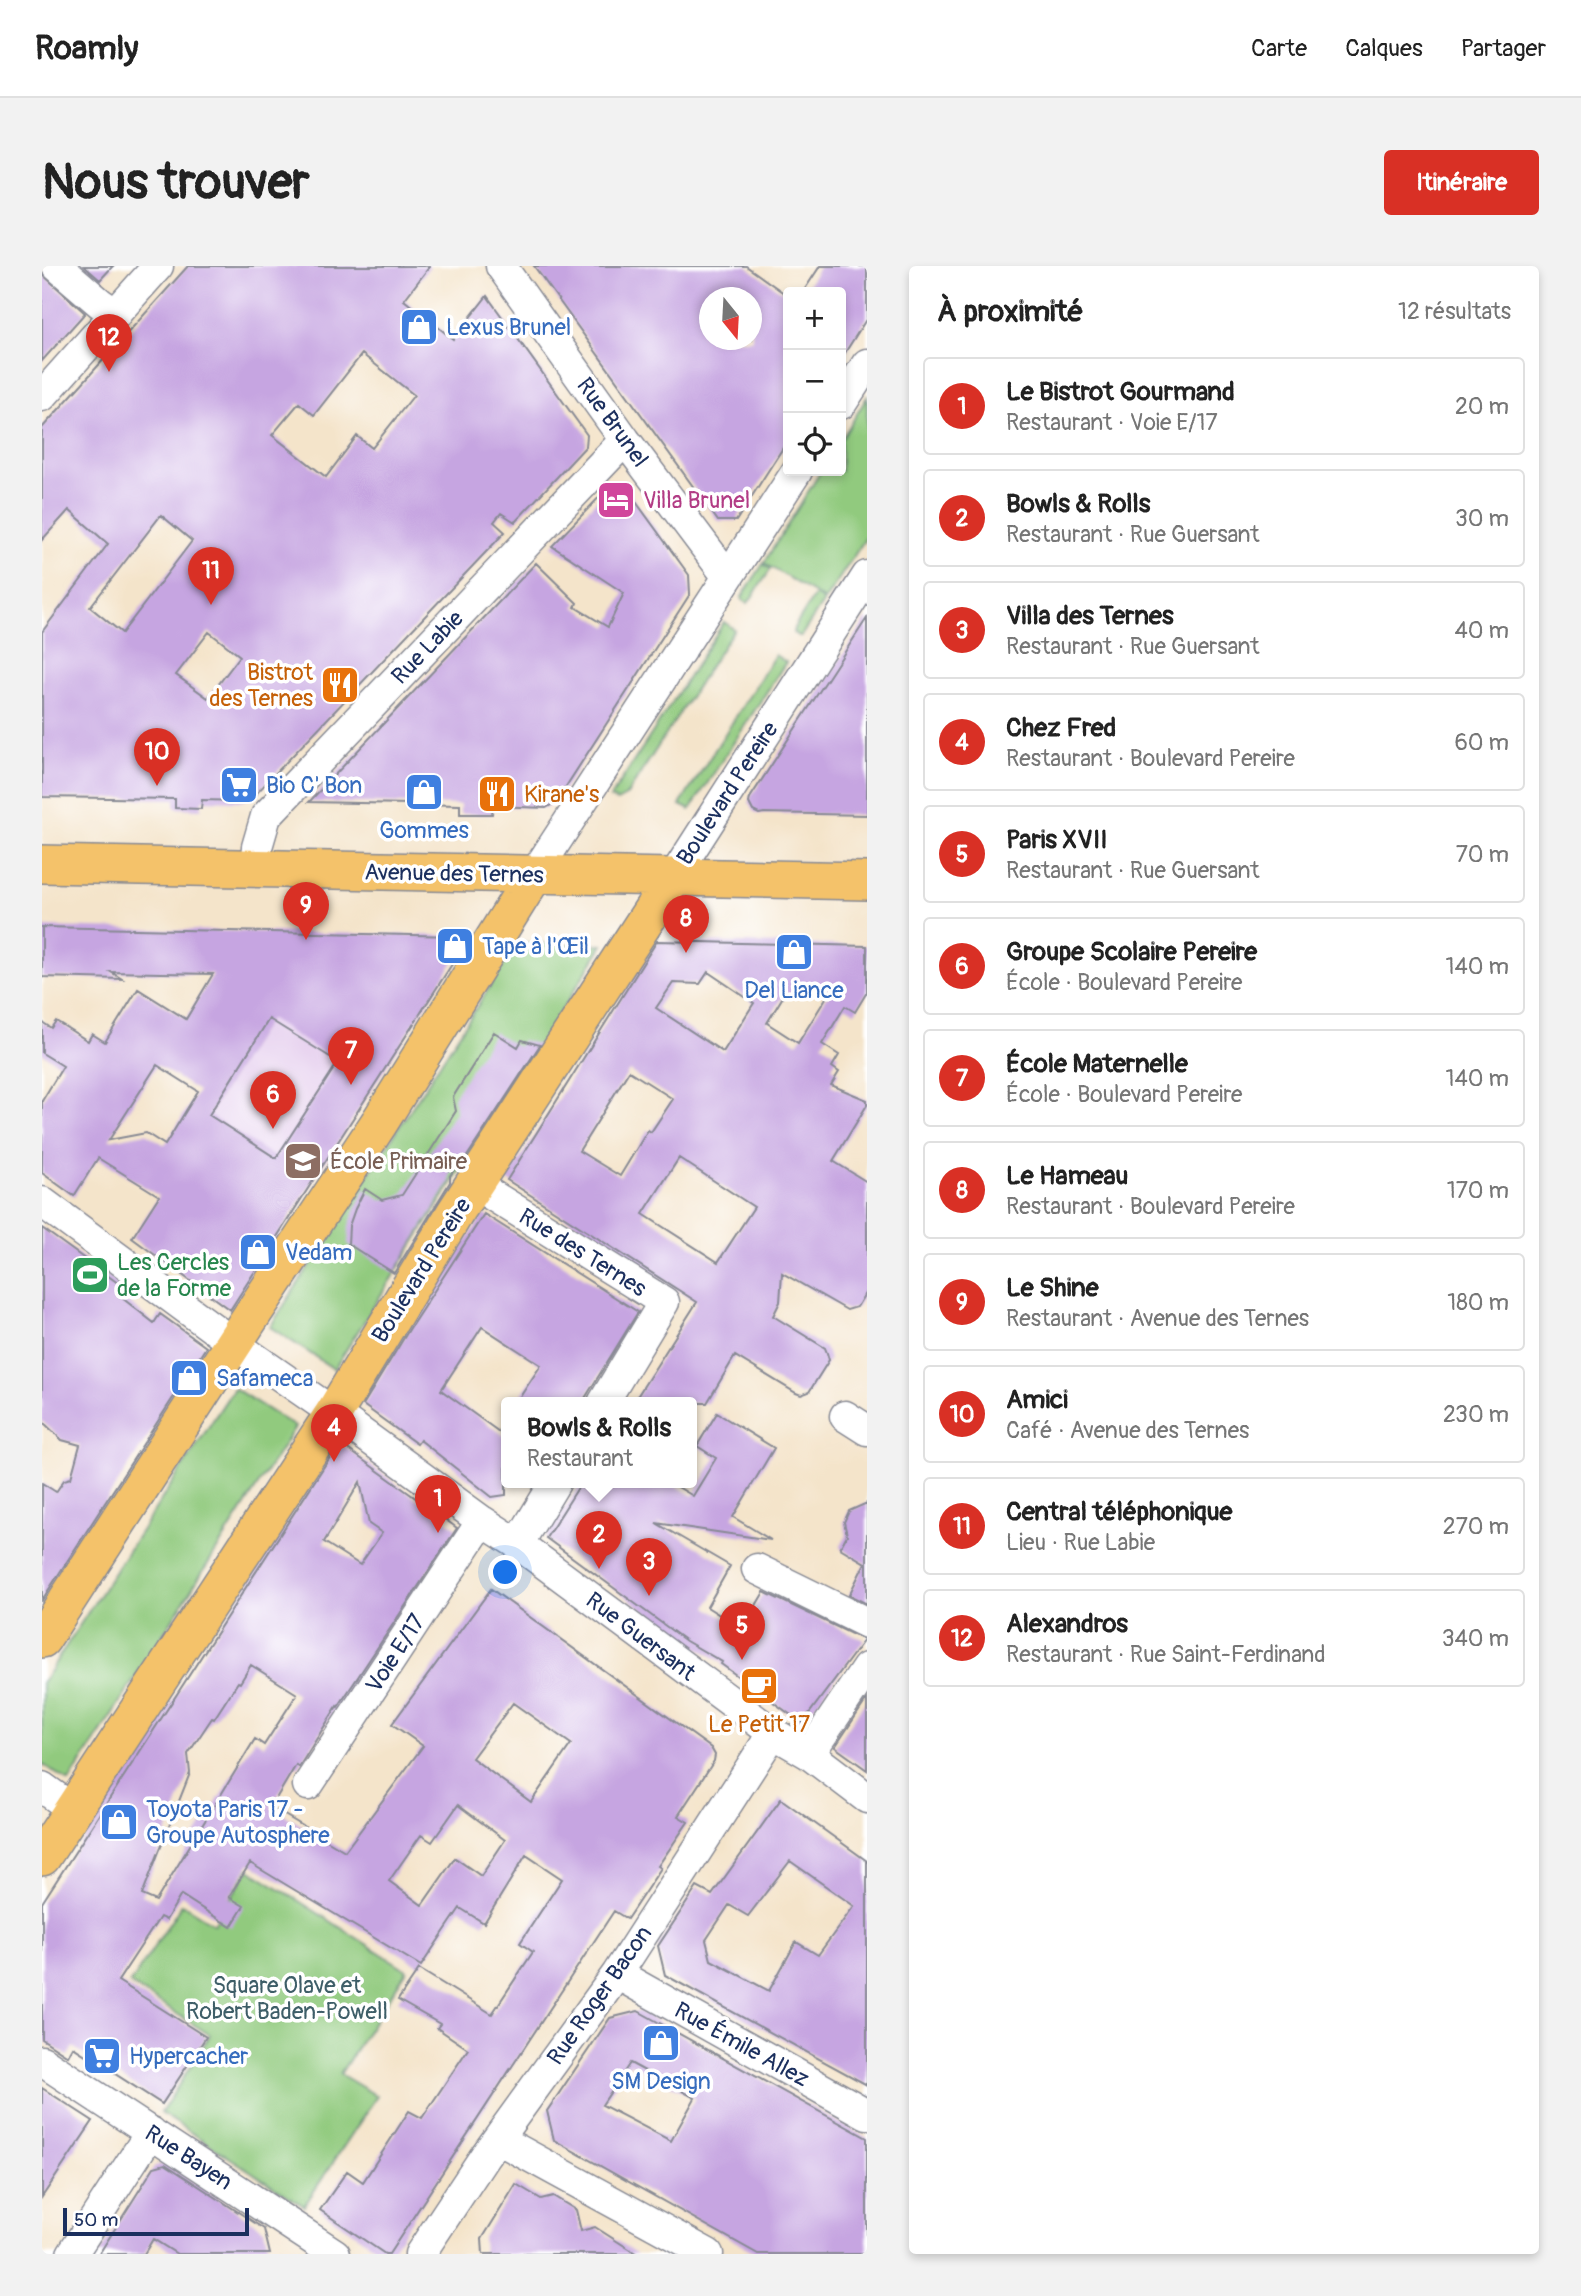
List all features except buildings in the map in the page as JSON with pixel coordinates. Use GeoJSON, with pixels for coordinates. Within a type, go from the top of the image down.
{"type":"FeatureCollection","features":[{"type":"Feature","properties":{"kind":"main road","name":"Avenue des Ternes"},"geometry":{"type":"LineString","coordinates":[[42,864],[867,881]]}},
{"type":"Feature","properties":{"kind":"main road"},"geometry":{"type":"LineString","coordinates":[[42,1639],[379,1123],[534,875]]}},
{"type":"Feature","properties":{"kind":"main road","name":"Boulevard Pereire"},"geometry":{"type":"LineString","coordinates":[[42,1857],[334,1413],[454,1213],[673,878]]}},
{"type":"Feature","properties":{"kind":"street"},"geometry":{"type":"LineString","coordinates":[[57,266],[116,314]]}},
{"type":"Feature","properties":{"kind":"street"},"geometry":{"type":"LineString","coordinates":[[42,396],[158,266]]}},
{"type":"Feature","properties":{"kind":"street","name":"Rue Brunel"},"geometry":{"type":"LineString","coordinates":[[501,266],[625,440],[728,577]]}},
{"type":"Feature","properties":{"kind":"street"},"geometry":{"type":"LineString","coordinates":[[846,396],[867,364]]}},
{"type":"Feature","properties":{"kind":"street","name":"Rue Labie"},"geometry":{"type":"LineString","coordinates":[[256,869],[257,847],[266,816],[625,440]]}},
{"type":"Feature","properties":{"kind":"street"},"geometry":{"type":"LineString","coordinates":[[534,875],[794,476]]}},
{"type":"Feature","properties":{"kind":"street","name":"Boulevard Pereire"},"geometry":{"type":"LineString","coordinates":[[673,878],[867,576]]}},
{"type":"Feature","properties":{"kind":"street","name":"Rue des Ternes"},"geometry":{"type":"LineString","coordinates":[[474,1184],[664,1302],[607,1397]]}},
{"type":"Feature","properties":{"kind":"street","name":"Rue Guersant"},"geometry":{"type":"LineString","coordinates":[[42,1202],[233,1343],[518,1544],[773,1733],[809,1755],[867,1798]]}},
{"type":"Feature","properties":{"kind":"street"},"geometry":{"type":"LineString","coordinates":[[518,1544],[552,1488]]}},
{"type":"Feature","properties":{"kind":"street","name":"Voie E/17"},"geometry":{"type":"LineString","coordinates":[[308,1785],[482,1521]]}},
{"type":"Feature","properties":{"kind":"street"},"geometry":{"type":"LineString","coordinates":[[757,1569],[867,1623]]}},
{"type":"Feature","properties":{"kind":"street"},"geometry":{"type":"LineString","coordinates":[[809,1755],[867,1668]]}},
{"type":"Feature","properties":{"kind":"street","name":"Rue Roger Bacon"},"geometry":{"type":"LineString","coordinates":[[420,2254],[492,2148],[617,1974],[773,1733]]}},
{"type":"Feature","properties":{"kind":"street"},"geometry":{"type":"LineString","coordinates":[[42,1787],[74,1810]]}},
{"type":"Feature","properties":{"kind":"street","name":"Rue Émile Allez"},"geometry":{"type":"LineString","coordinates":[[617,1974],[867,2114]]}},
{"type":"Feature","properties":{"kind":"street","name":"Rue Bayen"},"geometry":{"type":"LineString","coordinates":[[42,2061],[335,2254]]}},
{"type":"Feature","properties":{"kind":"street"},"geometry":{"type":"LineString","coordinates":[[72,2254],[151,2132]]}},
{"type":"Feature","properties":{"kind":"street"},"geometry":{"type":"LineString","coordinates":[[492,2148],[708,2254]]}},
{"type":"Feature","properties":{"kind":"street"},"geometry":{"type":"LineString","coordinates":[[285,2221],[294,2254]]}},
{"type":"Feature","properties":{"kind":"shaded area"},"geometry":{"type":"Polygon","coordinates":[[[275,1009],[399,1046],[284,1225],[180,1162],[275,1009]]]}},
{"type":"Feature","properties":{"kind":"green space"},"geometry":{"type":"Polygon","coordinates":[[[867,397],[867,536],[825,600],[764,563],[818,476],[846,476],[846,432],[867,397]]]}},
{"type":"Feature","properties":{"kind":"green space"},"geometry":{"type":"Polygon","coordinates":[[[763,564],[771,569],[748,603],[742,597],[763,564]]]}},
{"type":"Feature","properties":{"kind":"green space"},"geometry":{"type":"Polygon","coordinates":[[[815,595],[824,601],[799,636],[793,633],[794,628],[815,595]]]}},
{"type":"Feature","properties":{"kind":"green space"},"geometry":{"type":"Polygon","coordinates":[[[724,622],[734,629],[626,796],[617,801],[610,798],[724,622]]]}},
{"type":"Feature","properties":{"kind":"green space"},"geometry":{"type":"Polygon","coordinates":[[[775,655],[786,662],[690,810],[680,805],[775,655]]]}},
{"type":"Feature","properties":{"kind":"green space"},"geometry":{"type":"Polygon","coordinates":[[[518,943],[603,945],[334,1369],[270,1327],[518,943]]]}},
{"type":"Feature","properties":{"kind":"green space"},"geometry":{"type":"Polygon","coordinates":[[[234,1388],[295,1427],[69,1782],[42,1764],[42,1683],[234,1388]]]}},
{"type":"Feature","properties":{"kind":"green space","name":"Square Olave et Robert Baden-Powell"},"geometry":{"type":"Polygon","coordinates":[[[249,1869],[407,1970],[340,2074],[377,2096],[304,2206],[161,2113],[210,2035],[130,1984],[182,1904],[214,1924],[249,1869]]]}},
{"type":"Feature","properties":{"kind":"place","name":"Lexus Brunel"},"geometry":{"type":"Point","coordinates":[419,327]}},
{"type":"Feature","properties":{"kind":"place","name":"Alexandros"},"geometry":{"type":"Point","coordinates":[109,372]}},
{"type":"Feature","properties":{"kind":"place","name":"Villa Brunel"},"geometry":{"type":"Point","coordinates":[616,500]}},
{"type":"Feature","properties":{"kind":"place","name":"Central téléphonique"},"geometry":{"type":"Point","coordinates":[211,605]}},
{"type":"Feature","properties":{"kind":"place","name":"Bistrot des Ternes"},"geometry":{"type":"Point","coordinates":[340,685]}},
{"type":"Feature","properties":{"kind":"place","name":"Bio C' Bon"},"geometry":{"type":"Point","coordinates":[239,785]}},
{"type":"Feature","properties":{"kind":"place","name":"Amici"},"geometry":{"type":"Point","coordinates":[157,786]}},
{"type":"Feature","properties":{"kind":"place","name":"Gommes"},"geometry":{"type":"Point","coordinates":[424,792]}},
{"type":"Feature","properties":{"kind":"place","name":"Kirane's"},"geometry":{"type":"Point","coordinates":[497,794]}},
{"type":"Feature","properties":{"kind":"place","name":"Le Shine"},"geometry":{"type":"Point","coordinates":[306,940]}},
{"type":"Feature","properties":{"kind":"place","name":"Tape à l'Œil"},"geometry":{"type":"Point","coordinates":[455,946]}},
{"type":"Feature","properties":{"kind":"place","name":"Del Liance"},"geometry":{"type":"Point","coordinates":[794,952]}},
{"type":"Feature","properties":{"kind":"place","name":"Le Hameau"},"geometry":{"type":"Point","coordinates":[686,953]}},
{"type":"Feature","properties":{"kind":"place","name":"École Maternelle"},"geometry":{"type":"Point","coordinates":[351,1085]}},
{"type":"Feature","properties":{"kind":"place","name":"Groupe Scolaire Pereire"},"geometry":{"type":"Point","coordinates":[273,1129]}},
{"type":"Feature","properties":{"kind":"place","name":"École Primaire"},"geometry":{"type":"Point","coordinates":[303,1161]}},
{"type":"Feature","properties":{"kind":"place","name":"Vedam"},"geometry":{"type":"Point","coordinates":[258,1252]}},
{"type":"Feature","properties":{"kind":"place","name":"Les Cercles de la Forme"},"geometry":{"type":"Point","coordinates":[90,1275]}},
{"type":"Feature","properties":{"kind":"place","name":"Safameca"},"geometry":{"type":"Point","coordinates":[189,1378]}},
{"type":"Feature","properties":{"kind":"place","name":"Chez Fred"},"geometry":{"type":"Point","coordinates":[334,1462]}},
{"type":"Feature","properties":{"kind":"place","name":"Le Bistrot Gourmand"},"geometry":{"type":"Point","coordinates":[438,1533]}},
{"type":"Feature","properties":{"kind":"place","name":"Bowls & Rolls"},"geometry":{"type":"Point","coordinates":[599,1569]}},
{"type":"Feature","properties":{"kind":"place","name":"Villa des Ternes"},"geometry":{"type":"Point","coordinates":[649,1596]}},
{"type":"Feature","properties":{"kind":"place","name":"Paris XVII"},"geometry":{"type":"Point","coordinates":[742,1660]}},
{"type":"Feature","properties":{"kind":"place","name":"Le Petit 17"},"geometry":{"type":"Point","coordinates":[759,1686]}},
{"type":"Feature","properties":{"kind":"place","name":"Toyota Paris 17 - Groupe Autosphere"},"geometry":{"type":"Point","coordinates":[119,1822]}},
{"type":"Feature","properties":{"kind":"place","name":"SM Design"},"geometry":{"type":"Point","coordinates":[661,2043]}},
{"type":"Feature","properties":{"kind":"place","name":"Hypercacher"},"geometry":{"type":"Point","coordinates":[102,2056]}}]}
